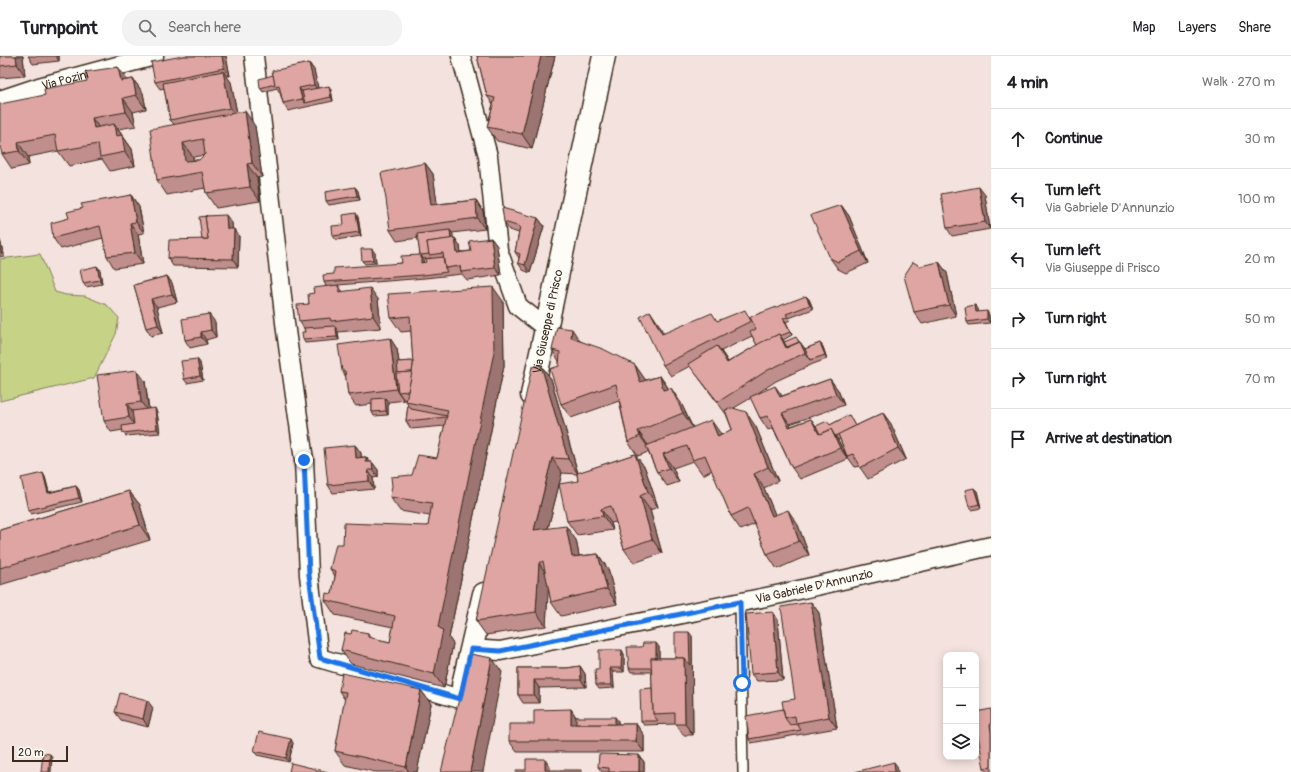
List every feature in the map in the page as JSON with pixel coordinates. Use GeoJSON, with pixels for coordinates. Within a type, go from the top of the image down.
{"type":"FeatureCollection","features":[{"type":"Feature","properties":{"kind":"main road","name":"Via Giuseppe di Prisco"},"geometry":{"type":"LineString","coordinates":[[527,418],[604,56]]}},
{"type":"Feature","properties":{"kind":"main road"},"geometry":{"type":"LineString","coordinates":[[454,721],[490,572]]}},
{"type":"Feature","properties":{"kind":"street","name":"Via Pozini"},"geometry":{"type":"LineString","coordinates":[[0,100],[154,56]]}},
{"type":"Feature","properties":{"kind":"street"},"geometry":{"type":"LineString","coordinates":[[254,56],[286,331],[304,460],[309,575],[320,658],[460,699]]}},
{"type":"Feature","properties":{"kind":"street"},"geometry":{"type":"LineString","coordinates":[[461,56],[488,156],[498,250],[518,306],[546,328]]}},
{"type":"Feature","properties":{"kind":"street","name":"Via Gabriele D'Annunzio"},"geometry":{"type":"LineString","coordinates":[[471,649],[500,651],[740,602],[991,546]]}},
{"type":"Feature","properties":{"kind":"lane"},"geometry":{"type":"LineString","coordinates":[[740,602],[743,772]]}},
{"type":"Feature","properties":{"kind":"green space"},"geometry":{"type":"Polygon","coordinates":[[[40,254],[55,292],[66,295],[85,296],[107,305],[119,318],[116,334],[94,378],[0,401],[0,259],[40,254]]]}},
{"type":"Feature","properties":{"kind":"building"},"geometry":{"type":"Polygon","coordinates":[[[0,56],[16,56],[17,64],[0,66],[0,56]]]}},
{"type":"Feature","properties":{"kind":"building"},"geometry":{"type":"Polygon","coordinates":[[[183,56],[222,56],[224,68],[155,82],[151,62],[183,56]]]}},
{"type":"Feature","properties":{"kind":"building"},"geometry":{"type":"Polygon","coordinates":[[[477,56],[541,56],[522,134],[487,127],[495,98],[487,96],[477,56]]]}},
{"type":"Feature","properties":{"kind":"building"},"geometry":{"type":"Polygon","coordinates":[[[309,63],[314,85],[299,88],[302,99],[283,103],[279,85],[275,86],[272,71],[309,63]]]}},
{"type":"Feature","properties":{"kind":"building"},"geometry":{"type":"Polygon","coordinates":[[[118,67],[121,81],[133,79],[136,95],[123,98],[126,112],[92,118],[94,128],[114,124],[116,136],[122,135],[125,152],[100,157],[98,144],[58,151],[55,135],[18,142],[19,151],[2,154],[0,146],[0,104],[45,95],[44,89],[87,81],[85,72],[118,67]]]}},
{"type":"Feature","properties":{"kind":"building"},"geometry":{"type":"Polygon","coordinates":[[[223,71],[230,108],[170,120],[163,83],[223,71]]]}},
{"type":"Feature","properties":{"kind":"building"},"geometry":{"type":"Polygon","coordinates":[[[273,75],[275,84],[260,88],[259,79],[273,75]]]}},
{"type":"Feature","properties":{"kind":"building"},"geometry":{"type":"Polygon","coordinates":[[[329,86],[331,97],[305,103],[302,91],[329,86]]]}},
{"type":"Feature","properties":{"kind":"building"},"geometry":{"type":"Polygon","coordinates":[[[245,111],[252,163],[247,164],[250,187],[206,193],[202,172],[157,180],[150,129],[245,111]],[[203,139],[183,143],[185,161],[199,160],[205,154],[203,139]]]}},
{"type":"Feature","properties":{"kind":"building"},"geometry":{"type":"Polygon","coordinates":[[[425,163],[431,205],[476,200],[477,218],[390,230],[381,173],[425,163]]]}},
{"type":"Feature","properties":{"kind":"building"},"geometry":{"type":"Polygon","coordinates":[[[355,187],[357,196],[326,201],[325,192],[355,187]]]}},
{"type":"Feature","properties":{"kind":"building"},"geometry":{"type":"Polygon","coordinates":[[[979,187],[985,222],[947,228],[941,194],[979,187]]]}},
{"type":"Feature","properties":{"kind":"building"},"geometry":{"type":"Polygon","coordinates":[[[131,195],[136,222],[130,223],[135,253],[107,256],[100,226],[53,238],[51,223],[69,218],[67,212],[83,208],[81,204],[131,195]]]}},
{"type":"Feature","properties":{"kind":"building"},"geometry":{"type":"Polygon","coordinates":[[[841,205],[861,251],[838,262],[830,258],[811,215],[841,205]]]}},
{"type":"Feature","properties":{"kind":"building"},"geometry":{"type":"Polygon","coordinates":[[[502,208],[538,218],[525,265],[518,263],[520,254],[515,252],[520,227],[504,222],[502,208]]]}},
{"type":"Feature","properties":{"kind":"building"},"geometry":{"type":"Polygon","coordinates":[[[356,213],[359,232],[333,236],[332,226],[344,225],[343,215],[356,213]]]}},
{"type":"Feature","properties":{"kind":"building"},"geometry":{"type":"Polygon","coordinates":[[[226,215],[227,229],[234,229],[233,259],[168,258],[169,240],[208,239],[205,216],[226,215]]]}},
{"type":"Feature","properties":{"kind":"building"},"geometry":{"type":"Polygon","coordinates":[[[205,216],[208,239],[202,239],[199,217],[205,216]]]}},
{"type":"Feature","properties":{"kind":"building"},"geometry":{"type":"Polygon","coordinates":[[[450,230],[451,239],[427,242],[429,254],[421,255],[421,263],[426,262],[425,259],[443,257],[447,272],[324,282],[323,275],[334,274],[334,268],[402,263],[401,256],[420,255],[417,234],[450,230]]]}},
{"type":"Feature","properties":{"kind":"building"},"geometry":{"type":"Polygon","coordinates":[[[455,238],[457,253],[471,251],[469,241],[491,238],[495,268],[461,272],[460,266],[445,268],[443,253],[429,255],[427,242],[455,238]]]}},
{"type":"Feature","properties":{"kind":"building"},"geometry":{"type":"Polygon","coordinates":[[[361,249],[372,249],[373,260],[362,261],[361,249]]]}},
{"type":"Feature","properties":{"kind":"building"},"geometry":{"type":"Polygon","coordinates":[[[913,262],[920,266],[939,262],[949,305],[914,312],[904,276],[913,262]]]}},
{"type":"Feature","properties":{"kind":"building"},"geometry":{"type":"Polygon","coordinates":[[[97,266],[100,280],[83,283],[80,270],[97,266]]]}},
{"type":"Feature","properties":{"kind":"building"},"geometry":{"type":"Polygon","coordinates":[[[167,276],[172,294],[151,299],[158,325],[146,328],[134,285],[167,276]]]}},
{"type":"Feature","properties":{"kind":"building"},"geometry":{"type":"Polygon","coordinates":[[[338,285],[339,292],[370,288],[373,316],[331,321],[330,318],[299,321],[297,305],[309,304],[308,294],[314,293],[313,288],[338,285]]]}},
{"type":"Feature","properties":{"kind":"building"},"geometry":{"type":"Polygon","coordinates":[[[493,287],[494,352],[438,627],[443,630],[434,674],[341,650],[345,633],[351,634],[352,630],[368,633],[368,637],[390,642],[395,616],[325,600],[326,593],[332,594],[336,571],[330,569],[336,544],[343,544],[344,523],[428,526],[432,503],[390,497],[392,486],[391,477],[412,475],[418,455],[437,458],[448,410],[406,402],[413,365],[410,316],[391,318],[388,294],[493,287]]]}},
{"type":"Feature","properties":{"kind":"building"},"geometry":{"type":"Polygon","coordinates":[[[806,296],[810,305],[786,314],[788,317],[783,318],[790,332],[780,336],[779,334],[757,345],[750,332],[756,329],[750,317],[806,296]]]}},
{"type":"Feature","properties":{"kind":"building"},"geometry":{"type":"Polygon","coordinates":[[[975,305],[976,312],[987,311],[987,319],[967,322],[965,307],[975,305]]]}},
{"type":"Feature","properties":{"kind":"building"},"geometry":{"type":"Polygon","coordinates":[[[745,310],[751,321],[663,365],[640,317],[650,311],[662,334],[712,313],[717,321],[745,310]]]}},
{"type":"Feature","properties":{"kind":"building"},"geometry":{"type":"Polygon","coordinates":[[[209,314],[211,330],[201,332],[201,337],[185,340],[182,319],[209,314]]]}},
{"type":"Feature","properties":{"kind":"building"},"geometry":{"type":"Polygon","coordinates":[[[334,326],[336,328],[337,337],[303,339],[302,332],[305,332],[304,328],[334,326]]]}},
{"type":"Feature","properties":{"kind":"building"},"geometry":{"type":"Polygon","coordinates":[[[557,327],[572,329],[571,338],[603,349],[635,365],[640,382],[660,376],[663,390],[671,388],[683,413],[638,431],[640,436],[628,442],[616,384],[561,404],[550,369],[559,366],[560,352],[552,350],[557,327]]]}},
{"type":"Feature","properties":{"kind":"building"},"geometry":{"type":"Polygon","coordinates":[[[779,334],[786,348],[800,342],[805,353],[768,370],[718,402],[688,364],[717,346],[727,363],[760,343],[779,334]]]}},
{"type":"Feature","properties":{"kind":"building"},"geometry":{"type":"Polygon","coordinates":[[[796,337],[799,342],[787,347],[784,342],[796,337]]]}},
{"type":"Feature","properties":{"kind":"building"},"geometry":{"type":"Polygon","coordinates":[[[390,338],[396,389],[348,395],[345,371],[342,371],[338,345],[390,338]]]}},
{"type":"Feature","properties":{"kind":"building"},"geometry":{"type":"Polygon","coordinates":[[[820,343],[825,355],[810,360],[805,349],[820,343]]]}},
{"type":"Feature","properties":{"kind":"building"},"geometry":{"type":"Polygon","coordinates":[[[197,359],[200,376],[184,379],[181,361],[197,359]]]}},
{"type":"Feature","properties":{"kind":"building"},"geometry":{"type":"Polygon","coordinates":[[[413,361],[412,372],[398,373],[397,362],[413,361]]]}},
{"type":"Feature","properties":{"kind":"building"},"geometry":{"type":"Polygon","coordinates":[[[541,365],[568,459],[552,458],[534,530],[566,526],[572,557],[598,554],[607,589],[551,602],[543,561],[539,563],[536,612],[476,621],[532,367],[541,365]]]}},
{"type":"Feature","properties":{"kind":"building"},"geometry":{"type":"Polygon","coordinates":[[[137,370],[141,402],[127,404],[129,417],[104,421],[97,375],[137,370]]]}},
{"type":"Feature","properties":{"kind":"building"},"geometry":{"type":"Polygon","coordinates":[[[412,372],[408,391],[398,392],[396,373],[412,372]]]}},
{"type":"Feature","properties":{"kind":"building"},"geometry":{"type":"Polygon","coordinates":[[[830,379],[836,394],[782,413],[789,427],[811,419],[819,434],[831,429],[840,448],[792,468],[768,416],[760,418],[750,397],[775,386],[780,397],[830,379]]]}},
{"type":"Feature","properties":{"kind":"building"},"geometry":{"type":"Polygon","coordinates":[[[385,398],[386,411],[372,412],[372,399],[385,398]]]}},
{"type":"Feature","properties":{"kind":"building"},"geometry":{"type":"Polygon","coordinates":[[[408,405],[411,409],[447,417],[406,421],[408,405]]]}},
{"type":"Feature","properties":{"kind":"building"},"geometry":{"type":"Polygon","coordinates":[[[155,408],[157,429],[123,433],[122,426],[134,424],[132,411],[155,408]]]}},
{"type":"Feature","properties":{"kind":"building"},"geometry":{"type":"Polygon","coordinates":[[[733,408],[746,412],[768,467],[754,474],[772,516],[788,510],[799,541],[767,554],[748,508],[731,516],[705,455],[693,460],[687,446],[663,454],[669,468],[657,472],[646,446],[711,420],[718,437],[732,429],[725,410],[733,408]]]}},
{"type":"Feature","properties":{"kind":"building"},"geometry":{"type":"Polygon","coordinates":[[[883,413],[898,448],[860,468],[853,454],[847,456],[838,434],[883,413]]]}},
{"type":"Feature","properties":{"kind":"building"},"geometry":{"type":"Polygon","coordinates":[[[849,415],[855,426],[835,436],[831,429],[820,434],[816,426],[827,421],[830,425],[849,415]]]}},
{"type":"Feature","properties":{"kind":"building"},"geometry":{"type":"Polygon","coordinates":[[[355,445],[356,458],[366,457],[366,462],[372,462],[373,470],[368,470],[369,481],[328,485],[324,448],[355,445]]]}},
{"type":"Feature","properties":{"kind":"building"},"geometry":{"type":"Polygon","coordinates":[[[635,454],[648,492],[640,496],[652,539],[624,549],[611,506],[601,509],[603,516],[567,521],[559,484],[578,481],[577,473],[635,454]]]}},
{"type":"Feature","properties":{"kind":"building"},"geometry":{"type":"Polygon","coordinates":[[[43,473],[48,493],[76,486],[79,498],[28,510],[21,478],[43,473]]]}},
{"type":"Feature","properties":{"kind":"building"},"geometry":{"type":"Polygon","coordinates":[[[974,488],[979,504],[969,507],[965,490],[974,488]]]}},
{"type":"Feature","properties":{"kind":"building"},"geometry":{"type":"Polygon","coordinates":[[[129,491],[140,525],[0,568],[0,530],[129,491]]]}},
{"type":"Feature","properties":{"kind":"building"},"geometry":{"type":"Polygon","coordinates":[[[811,602],[829,717],[796,723],[795,716],[785,718],[782,701],[795,699],[781,607],[811,602]]]}},
{"type":"Feature","properties":{"kind":"building"},"geometry":{"type":"Polygon","coordinates":[[[773,612],[778,672],[751,674],[746,614],[773,612]]]}},
{"type":"Feature","properties":{"kind":"building"},"geometry":{"type":"Polygon","coordinates":[[[675,632],[689,632],[690,665],[684,658],[675,658],[675,632]]]}},
{"type":"Feature","properties":{"kind":"building"},"geometry":{"type":"Polygon","coordinates":[[[643,643],[656,643],[656,658],[651,658],[652,668],[629,668],[627,647],[642,647],[643,643]]]}},
{"type":"Feature","properties":{"kind":"building"},"geometry":{"type":"Polygon","coordinates":[[[599,650],[622,650],[621,668],[610,668],[611,685],[596,685],[595,669],[599,669],[599,650]]]}},
{"type":"Feature","properties":{"kind":"building"},"geometry":{"type":"Polygon","coordinates":[[[470,654],[492,658],[470,772],[441,772],[470,654]]]}},
{"type":"Feature","properties":{"kind":"building"},"geometry":{"type":"Polygon","coordinates":[[[651,658],[684,658],[685,724],[675,724],[675,713],[653,714],[651,658]]]}},
{"type":"Feature","properties":{"kind":"building"},"geometry":{"type":"Polygon","coordinates":[[[580,666],[581,680],[534,680],[534,695],[518,695],[518,668],[567,668],[580,666]]]}},
{"type":"Feature","properties":{"kind":"building"},"geometry":{"type":"Polygon","coordinates":[[[342,673],[421,690],[406,767],[335,751],[346,692],[339,691],[342,673]]]}},
{"type":"Feature","properties":{"kind":"building"},"geometry":{"type":"Polygon","coordinates":[[[652,688],[653,714],[658,721],[641,721],[640,689],[652,688]]]}},
{"type":"Feature","properties":{"kind":"building"},"geometry":{"type":"Polygon","coordinates":[[[120,693],[147,700],[143,719],[115,712],[120,693]]]}},
{"type":"Feature","properties":{"kind":"building"},"geometry":{"type":"Polygon","coordinates":[[[571,709],[571,724],[636,724],[636,741],[509,741],[509,724],[534,724],[534,710],[571,709]]]}},
{"type":"Feature","properties":{"kind":"building"},"geometry":{"type":"Polygon","coordinates":[[[783,709],[785,718],[790,725],[797,724],[801,730],[749,739],[746,716],[783,709]]]}},
{"type":"Feature","properties":{"kind":"building"},"geometry":{"type":"Polygon","coordinates":[[[991,709],[991,767],[984,768],[979,741],[979,711],[991,709]]]}},
{"type":"Feature","properties":{"kind":"building"},"geometry":{"type":"Polygon","coordinates":[[[576,717],[615,717],[615,724],[576,724],[576,717]]]}},
{"type":"Feature","properties":{"kind":"building"},"geometry":{"type":"Polygon","coordinates":[[[259,732],[291,739],[286,758],[254,751],[259,732]]]}},
{"type":"Feature","properties":{"kind":"building"},"geometry":{"type":"Polygon","coordinates":[[[43,753],[50,754],[49,772],[41,772],[43,753]]]}},
{"type":"Feature","properties":{"kind":"building"},"geometry":{"type":"Polygon","coordinates":[[[599,754],[639,755],[639,772],[609,772],[609,768],[598,767],[599,754]]]}},
{"type":"Feature","properties":{"kind":"building"},"geometry":{"type":"Polygon","coordinates":[[[526,759],[545,759],[545,770],[582,770],[582,772],[516,772],[516,770],[526,770],[526,759]]]}},
{"type":"Feature","properties":{"kind":"building"},"geometry":{"type":"Polygon","coordinates":[[[894,762],[895,772],[855,772],[894,762]]]}},
{"type":"Feature","properties":{"kind":"building"},"geometry":{"type":"Polygon","coordinates":[[[291,763],[328,772],[289,772],[291,763]]]}},
{"type":"Feature","properties":{"kind":"route"},"geometry":{"type":"LineString","coordinates":[[304,460],[309,575],[320,658],[460,699],[471,649],[500,651],[740,602],[742,683]]}}]}
